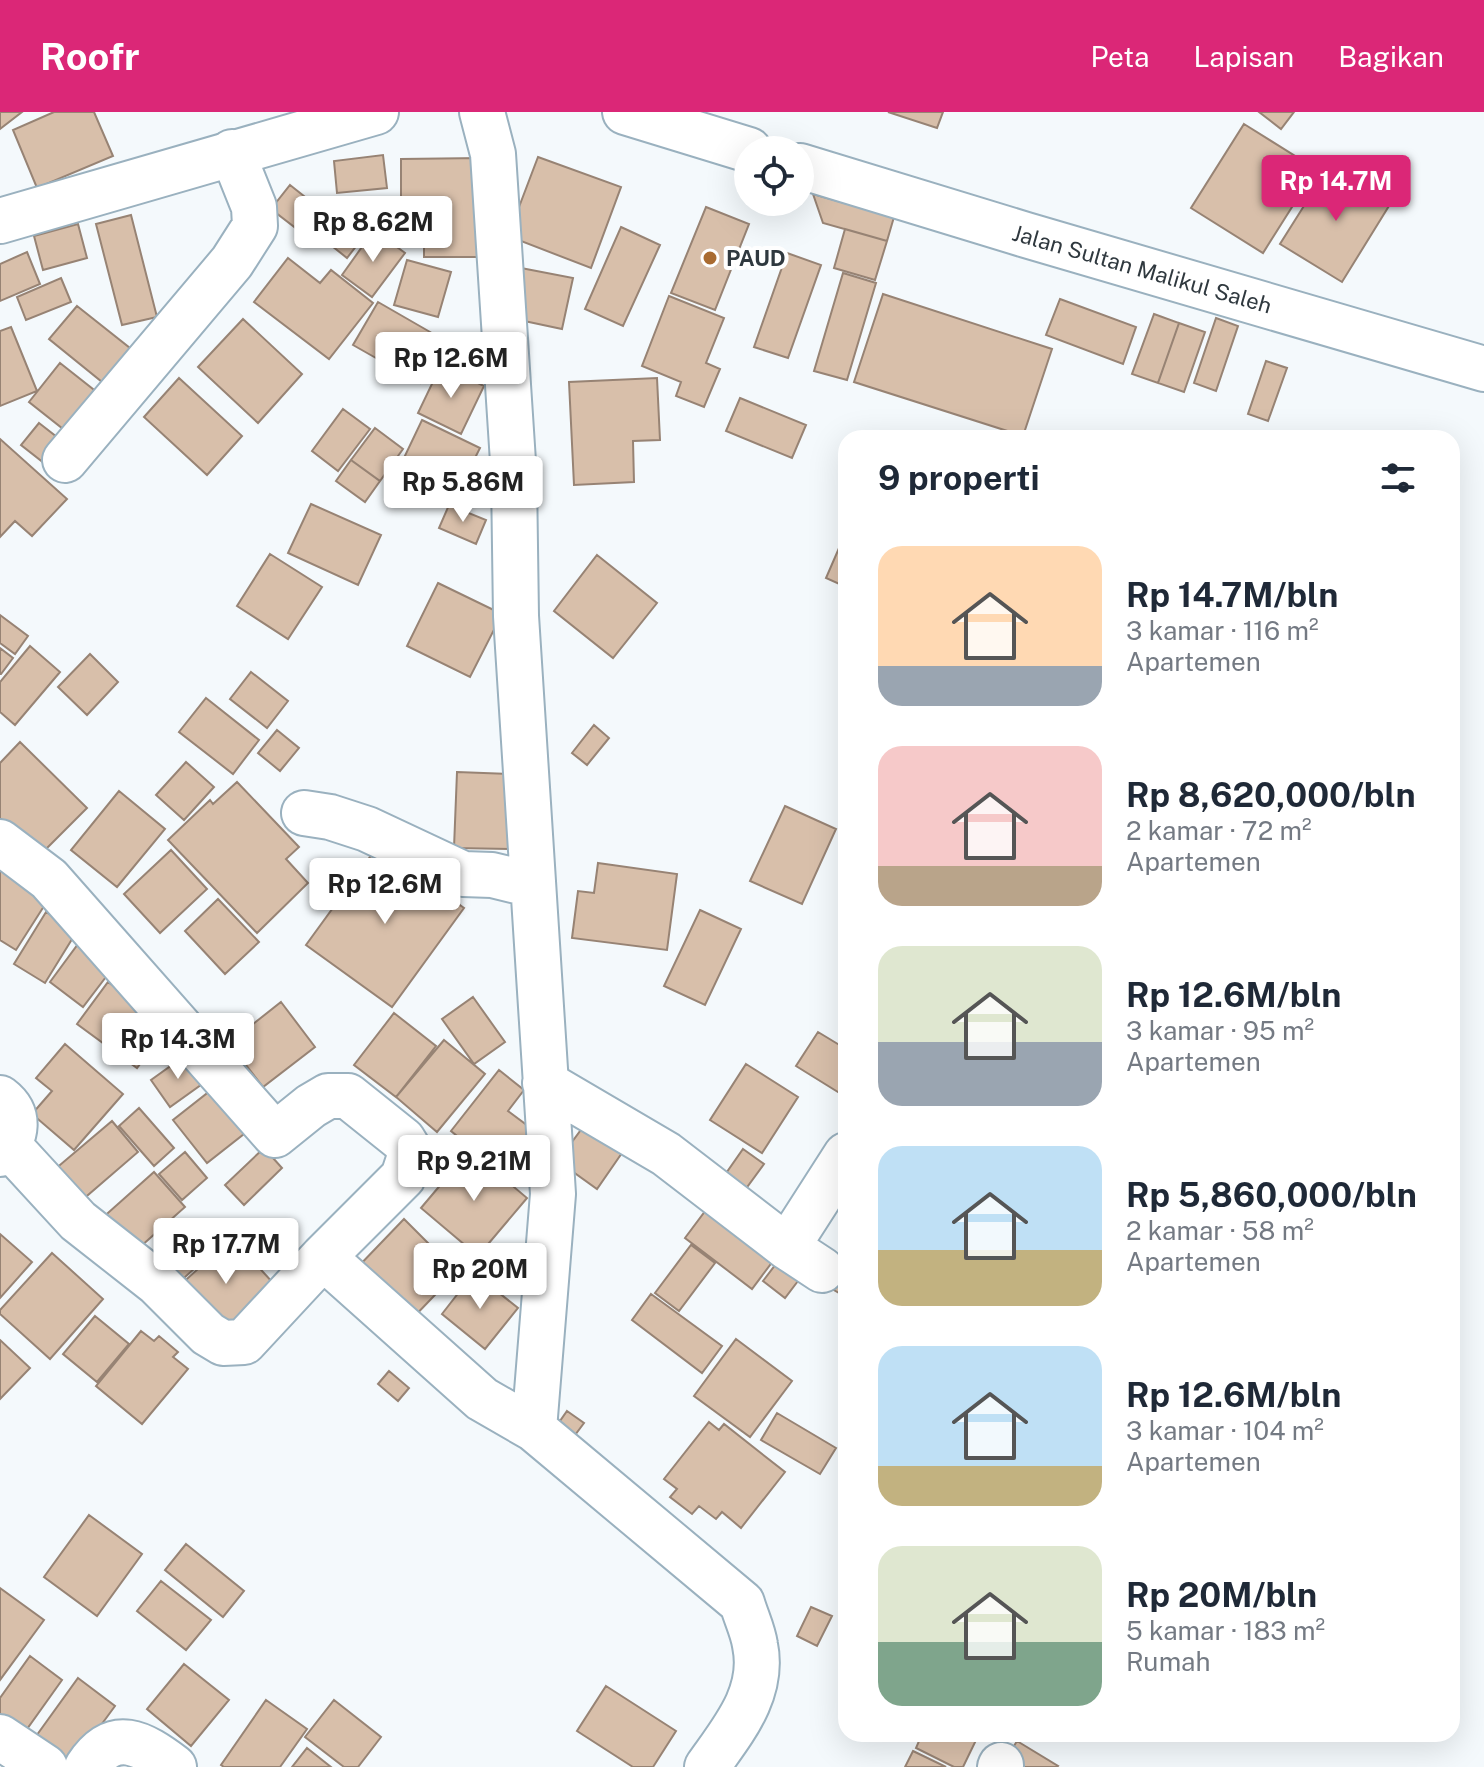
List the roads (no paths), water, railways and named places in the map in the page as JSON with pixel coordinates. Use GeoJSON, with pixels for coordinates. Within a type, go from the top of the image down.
{"type":"FeatureCollection","features":[{"type":"Feature","properties":{"kind":"street"},"geometry":{"type":"LineString","coordinates":[[0,221],[376,112]]}},
{"type":"Feature","properties":{"kind":"street"},"geometry":{"type":"LineString","coordinates":[[482,112],[493,154],[514,477],[516,616],[553,1194],[534,1429]]}},
{"type":"Feature","properties":{"kind":"street"},"geometry":{"type":"LineString","coordinates":[[625,112],[734,145]]}},
{"type":"Feature","properties":{"kind":"street"},"geometry":{"type":"LineString","coordinates":[[65,460],[222,274],[255,226],[254,207],[232,152]]}},
{"type":"Feature","properties":{"kind":"street","name":"Jalan Sultan Malikul Saleh"},"geometry":{"type":"LineString","coordinates":[[814,170],[1484,369]]}},
{"type":"Feature","properties":{"kind":"street"},"geometry":{"type":"LineString","coordinates":[[304,813],[330,817],[367,829],[463,874],[492,875],[533,885]]}},
{"type":"Feature","properties":{"kind":"street"},"geometry":{"type":"LineString","coordinates":[[0,842],[49,879],[275,1135],[328,1096],[348,1096],[403,1140],[411,1153],[403,1177],[244,1342],[223,1343],[208,1334],[157,1283],[78,1221],[4,1150],[16,1125],[9,1105],[0,1098]]}},
{"type":"Feature","properties":{"kind":"street"},"geometry":{"type":"LineString","coordinates":[[545,1083],[666,1154],[804,1258],[838,1175]]}},
{"type":"Feature","properties":{"kind":"street"},"geometry":{"type":"LineString","coordinates":[[323,1257],[482,1399],[534,1429],[742,1603],[755,1645],[758,1678],[744,1713],[707,1767]]}},
{"type":"Feature","properties":{"kind":"street"},"geometry":{"type":"LineString","coordinates":[[0,1737],[45,1767]]}},
{"type":"Feature","properties":{"kind":"street"},"geometry":{"type":"LineString","coordinates":[[87,1767],[94,1755],[109,1743],[120,1740],[151,1750],[174,1767]]}},
{"type":"Feature","properties":{"kind":"place","name":"PAUD"},"geometry":{"type":"Point","coordinates":[710,258]}}]}
